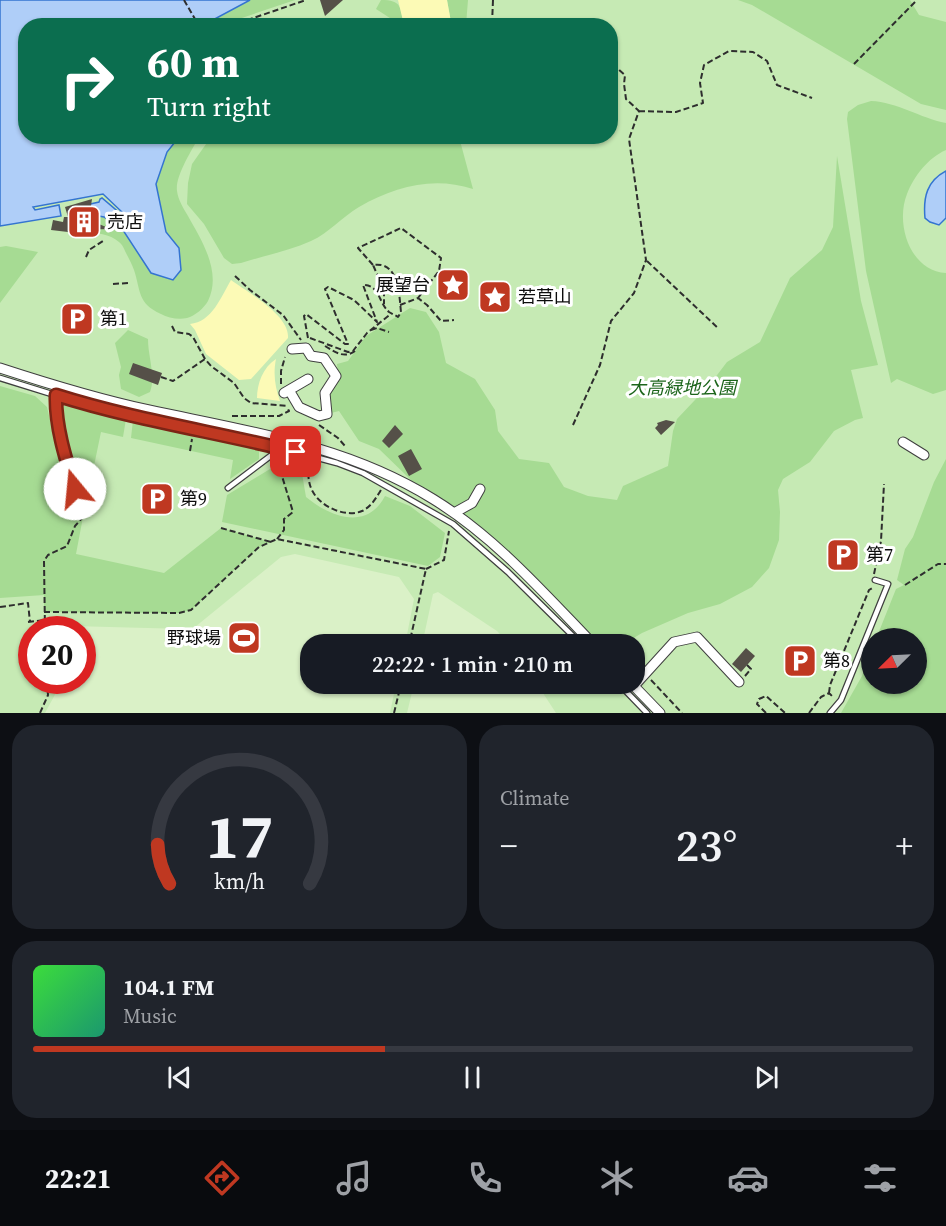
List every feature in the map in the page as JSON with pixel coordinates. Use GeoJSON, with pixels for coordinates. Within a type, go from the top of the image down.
{"type":"FeatureCollection","features":[{"type":"Feature","properties":{"kind":"street"},"geometry":{"type":"LineString","coordinates":[[292,349],[306,348],[311,356],[324,358],[336,376],[325,393],[327,414],[319,416],[299,407],[286,391],[308,379]]}},
{"type":"Feature","properties":{"kind":"street"},"geometry":{"type":"LineString","coordinates":[[0,368],[56,387],[119,403],[276,436],[356,460],[433,498],[454,513],[498,548],[583,634]]}},
{"type":"Feature","properties":{"kind":"street"},"geometry":{"type":"LineString","coordinates":[[903,442],[924,455]]}},
{"type":"Feature","properties":{"kind":"street"},"geometry":{"type":"LineString","coordinates":[[454,513],[472,503],[480,489]]}},
{"type":"Feature","properties":{"kind":"street"},"geometry":{"type":"LineString","coordinates":[[645,674],[674,642],[697,637],[739,682]]}},
{"type":"Feature","properties":{"kind":"street"},"geometry":{"type":"LineString","coordinates":[[642,694],[660,713]]}},
{"type":"Feature","properties":{"kind":"lane"},"geometry":{"type":"LineString","coordinates":[[0,378],[56,387],[147,421],[281,448],[337,463],[363,473],[453,524],[508,572],[571,634]]}},
{"type":"Feature","properties":{"kind":"lane"},"geometry":{"type":"LineString","coordinates":[[56,387],[56,408],[68,465],[75,489],[86,503]]}},
{"type":"Feature","properties":{"kind":"lane"},"geometry":{"type":"LineString","coordinates":[[228,488],[281,448]]}},
{"type":"Feature","properties":{"kind":"lane"},"geometry":{"type":"LineString","coordinates":[[830,713],[841,700],[888,584],[875,583]]}},
{"type":"Feature","properties":{"kind":"lane"},"geometry":{"type":"LineString","coordinates":[[629,694],[647,713]]}},
{"type":"Feature","properties":{"kind":"path"},"geometry":{"type":"LineString","coordinates":[[184,0],[194,18]]}},
{"type":"Feature","properties":{"kind":"path"},"geometry":{"type":"LineString","coordinates":[[252,18],[306,0]]}},
{"type":"Feature","properties":{"kind":"path"},"geometry":{"type":"LineString","coordinates":[[492,18],[493,0]]}},
{"type":"Feature","properties":{"kind":"path"},"geometry":{"type":"LineString","coordinates":[[854,64],[916,1]]}},
{"type":"Feature","properties":{"kind":"path"},"geometry":{"type":"LineString","coordinates":[[618,69],[625,75],[626,99],[639,111],[676,112],[703,103],[700,83],[704,66],[729,51],[753,52],[767,61],[777,85],[812,98]]}},
{"type":"Feature","properties":{"kind":"path"},"geometry":{"type":"LineString","coordinates":[[573,425],[600,365],[610,321],[634,293],[646,260],[629,139],[639,111]]}},
{"type":"Feature","properties":{"kind":"path"},"geometry":{"type":"LineString","coordinates":[[384,304],[384,290],[373,265],[358,248],[401,228],[441,258],[439,271],[418,298],[400,305]]}},
{"type":"Feature","properties":{"kind":"path"},"geometry":{"type":"LineString","coordinates":[[86,256],[89,250],[103,242]]}},
{"type":"Feature","properties":{"kind":"path"},"geometry":{"type":"LineString","coordinates":[[646,260],[719,329]]}},
{"type":"Feature","properties":{"kind":"path"},"geometry":{"type":"LineString","coordinates":[[373,265],[387,267],[393,273],[398,284],[401,312],[398,317],[392,313],[375,288],[363,284],[378,323]]}},
{"type":"Feature","properties":{"kind":"path"},"geometry":{"type":"LineString","coordinates":[[235,276],[283,315],[302,342]]}},
{"type":"Feature","properties":{"kind":"path"},"geometry":{"type":"LineString","coordinates":[[113,284],[128,283]]}},
{"type":"Feature","properties":{"kind":"path"},"geometry":{"type":"LineString","coordinates":[[310,338],[304,316],[306,314],[348,344],[325,289],[328,287],[354,300],[378,323]]}},
{"type":"Feature","properties":{"kind":"path"},"geometry":{"type":"LineString","coordinates":[[418,298],[441,321],[454,321]]}},
{"type":"Feature","properties":{"kind":"path"},"geometry":{"type":"LineString","coordinates":[[289,411],[286,391],[281,386],[281,371],[285,357],[292,349],[310,338],[348,352],[353,351],[367,333],[392,313]]}},
{"type":"Feature","properties":{"kind":"path"},"geometry":{"type":"LineString","coordinates":[[172,326],[175,332],[189,334],[193,337],[211,366],[234,382],[244,398],[251,403],[288,406]]}},
{"type":"Feature","properties":{"kind":"path"},"geometry":{"type":"LineString","coordinates":[[325,346],[343,355],[350,355],[371,330],[377,328],[389,332]]}},
{"type":"Feature","properties":{"kind":"path"},"geometry":{"type":"LineString","coordinates":[[161,377],[173,381],[205,359]]}},
{"type":"Feature","properties":{"kind":"path"},"geometry":{"type":"LineString","coordinates":[[226,425],[228,418],[234,415],[279,416],[289,411],[296,414]]}},
{"type":"Feature","properties":{"kind":"path"},"geometry":{"type":"LineString","coordinates":[[318,424],[338,438],[356,460]]}},
{"type":"Feature","properties":{"kind":"path"},"geometry":{"type":"LineString","coordinates":[[190,451],[193,434]]}},
{"type":"Feature","properties":{"kind":"path"},"geometry":{"type":"LineString","coordinates":[[44,612],[179,613],[191,610],[259,547],[277,539],[284,530],[284,519],[293,512],[278,463],[294,457]]}},
{"type":"Feature","properties":{"kind":"path"},"geometry":{"type":"LineString","coordinates":[[309,460],[308,475],[313,492],[326,506],[342,512],[362,511],[374,502],[381,490],[389,494]]}},
{"type":"Feature","properties":{"kind":"path"},"geometry":{"type":"LineString","coordinates":[[880,589],[875,583],[874,574],[882,541],[884,484]]}},
{"type":"Feature","properties":{"kind":"path"},"geometry":{"type":"LineString","coordinates":[[44,616],[44,561],[48,555],[67,546],[75,526],[83,517]]}},
{"type":"Feature","properties":{"kind":"path"},"geometry":{"type":"LineString","coordinates":[[277,539],[426,569],[444,560],[450,532],[442,527]]}},
{"type":"Feature","properties":{"kind":"path"},"geometry":{"type":"LineString","coordinates":[[221,528],[271,542]]}},
{"type":"Feature","properties":{"kind":"path"},"geometry":{"type":"LineString","coordinates":[[905,585],[938,564],[946,564]]}},
{"type":"Feature","properties":{"kind":"path"},"geometry":{"type":"LineString","coordinates":[[411,634],[426,569]]}},
{"type":"Feature","properties":{"kind":"path"},"geometry":{"type":"LineString","coordinates":[[829,693],[830,685],[869,590],[875,583]]}},
{"type":"Feature","properties":{"kind":"path"},"geometry":{"type":"LineString","coordinates":[[0,607],[27,603],[28,616]]}},
{"type":"Feature","properties":{"kind":"path"},"geometry":{"type":"LineString","coordinates":[[645,674],[682,713]]}},
{"type":"Feature","properties":{"kind":"path"},"geometry":{"type":"LineString","coordinates":[[829,693],[833,697]]}},
{"type":"Feature","properties":{"kind":"path"},"geometry":{"type":"LineString","coordinates":[[809,713],[821,697],[829,693]]}},
{"type":"Feature","properties":{"kind":"path"},"geometry":{"type":"LineString","coordinates":[[40,713],[48,694]]}},
{"type":"Feature","properties":{"kind":"path"},"geometry":{"type":"LineString","coordinates":[[394,713],[399,694]]}},
{"type":"Feature","properties":{"kind":"path"},"geometry":{"type":"LineString","coordinates":[[766,713],[757,704],[759,699],[765,696],[785,713]]}},
{"type":"Feature","properties":{"kind":"green space","name":"大高緑地公園"},"geometry":{"type":"Polygon","coordinates":[[[0,0],[946,0],[946,713],[0,713],[0,0]]]}},
{"type":"Feature","properties":{"kind":"green space"},"geometry":{"type":"Polygon","coordinates":[[[250,0],[295,0],[242,18],[217,18],[250,0]]]}},
{"type":"Feature","properties":{"kind":"green space"},"geometry":{"type":"Polygon","coordinates":[[[381,0],[393,1],[399,6],[403,18],[390,18],[376,9],[381,0]]]}},
{"type":"Feature","properties":{"kind":"green space"},"geometry":{"type":"Polygon","coordinates":[[[447,0],[468,0],[467,18],[450,18],[447,0]]]}},
{"type":"Feature","properties":{"kind":"green space"},"geometry":{"type":"Polygon","coordinates":[[[738,0],[910,0],[919,15],[946,22],[946,110],[921,104],[752,5],[738,0]]]}},
{"type":"Feature","properties":{"kind":"green space"},"geometry":{"type":"Polygon","coordinates":[[[871,101],[890,104],[946,123],[946,150],[922,168],[907,194],[903,219],[908,244],[915,255],[933,270],[946,273],[946,390],[933,394],[897,379],[891,383],[866,271],[847,119],[848,112],[858,105],[871,101]]]}},
{"type":"Feature","properties":{"kind":"green space"},"geometry":{"type":"Polygon","coordinates":[[[173,144],[195,144],[181,171],[177,191],[181,204],[204,246],[212,268],[213,279],[212,290],[204,306],[193,315],[181,319],[153,310],[144,301],[123,247],[114,238],[102,234],[71,233],[72,231],[98,230],[100,224],[89,220],[90,214],[111,221],[127,235],[151,273],[179,248],[166,232],[156,184],[167,152],[173,144]]]}},
{"type":"Feature","properties":{"kind":"green space"},"geometry":{"type":"Polygon","coordinates":[[[206,144],[461,144],[473,189],[444,183],[429,183],[401,189],[359,207],[324,234],[311,241],[285,251],[232,264],[224,258],[204,224],[187,204],[192,164],[206,144]]]}},
{"type":"Feature","properties":{"kind":"green space"},"geometry":{"type":"Polygon","coordinates":[[[837,156],[861,301],[878,365],[851,370],[863,418],[834,431],[810,462],[783,479],[778,490],[779,540],[769,568],[752,587],[720,604],[688,613],[640,634],[583,634],[498,547],[410,486],[411,480],[379,449],[359,441],[339,411],[327,414],[325,393],[338,377],[337,364],[348,361],[366,336],[410,308],[426,312],[439,332],[446,363],[475,379],[495,410],[498,431],[519,459],[549,463],[564,487],[588,496],[617,500],[623,486],[668,466],[677,419],[711,383],[727,362],[760,342],[790,278],[822,250],[833,227],[837,156]]]}},
{"type":"Feature","properties":{"kind":"green space"},"geometry":{"type":"Polygon","coordinates":[[[0,247],[38,252],[0,303],[0,247]]]}},
{"type":"Feature","properties":{"kind":"green space"},"geometry":{"type":"Polygon","coordinates":[[[128,330],[148,339],[152,386],[150,392],[139,397],[121,389],[119,375],[121,367],[115,343],[128,330]]]}},
{"type":"Feature","properties":{"kind":"green space"},"geometry":{"type":"Polygon","coordinates":[[[0,386],[35,396],[47,407],[61,468],[67,486],[83,517],[76,554],[164,573],[221,528],[271,542],[259,547],[191,610],[179,613],[44,612],[44,595],[0,598],[0,386]]]}},
{"type":"Feature","properties":{"kind":"green space"},"geometry":{"type":"Polygon","coordinates":[[[67,402],[126,419],[123,437],[101,432],[88,495],[76,479],[68,456],[61,410],[67,402]]]}},
{"type":"Feature","properties":{"kind":"green space"},"geometry":{"type":"Polygon","coordinates":[[[133,420],[259,449],[259,459],[230,479],[233,460],[131,438],[133,420]]]}},
{"type":"Feature","properties":{"kind":"green space"},"geometry":{"type":"Polygon","coordinates":[[[946,459],[946,713],[841,713],[861,678],[861,694],[927,694],[927,628],[880,628],[896,589],[904,585],[897,580],[905,549],[913,537],[934,482],[946,459]]]}},
{"type":"Feature","properties":{"kind":"green space"},"geometry":{"type":"Polygon","coordinates":[[[300,462],[306,497],[316,504],[337,515],[348,517],[368,514],[385,496],[410,506],[445,533],[440,557],[428,566],[222,522],[227,495],[270,469],[300,462]]]}},
{"type":"Feature","properties":{"kind":"green space","name":"野球場"},"geometry":{"type":"Polygon","coordinates":[[[295,554],[399,577],[414,599],[407,634],[300,634],[300,694],[394,694],[390,713],[45,713],[55,694],[96,694],[96,627],[185,629],[195,627],[281,557],[295,554]]]}},
{"type":"Feature","properties":{"kind":"green space"},"geometry":{"type":"Polygon","coordinates":[[[438,592],[500,634],[424,634],[433,594],[438,592]]]}},
{"type":"Feature","properties":{"kind":"green space"},"geometry":{"type":"Polygon","coordinates":[[[412,694],[544,694],[556,713],[407,713],[412,694]]]}},
{"type":"Feature","properties":{"kind":"sand"},"geometry":{"type":"Polygon","coordinates":[[[398,0],[447,0],[450,18],[402,18],[398,0]]]}},
{"type":"Feature","properties":{"kind":"sand"},"geometry":{"type":"Polygon","coordinates":[[[231,280],[266,305],[287,329],[288,338],[251,379],[239,380],[206,354],[190,324],[210,314],[231,280]]]}},
{"type":"Feature","properties":{"kind":"sand"},"geometry":{"type":"Polygon","coordinates":[[[276,359],[275,380],[280,401],[257,398],[262,376],[271,362],[276,359]]]}},
{"type":"Feature","properties":{"kind":"water"},"geometry":{"type":"Polygon","coordinates":[[[0,0],[250,0],[217,18],[18,18],[18,144],[173,144],[167,152],[156,184],[166,232],[179,248],[181,270],[173,280],[151,273],[121,227],[104,217],[82,213],[81,206],[99,202],[102,198],[121,214],[123,213],[103,194],[33,207],[35,210],[59,205],[61,216],[0,226],[0,0]]]}},
{"type":"Feature","properties":{"kind":"water"},"geometry":{"type":"Polygon","coordinates":[[[946,171],[946,218],[939,225],[925,218],[925,203],[930,185],[946,171]]]}},
{"type":"Feature","properties":{"kind":"building"},"geometry":{"type":"Polygon","coordinates":[[[320,0],[343,0],[325,16],[320,0]]]}},
{"type":"Feature","properties":{"kind":"building"},"geometry":{"type":"Polygon","coordinates":[[[92,199],[89,220],[111,229],[68,232],[51,230],[53,220],[63,222],[64,217],[68,217],[65,207],[92,199]]]}},
{"type":"Feature","properties":{"kind":"building"},"geometry":{"type":"Polygon","coordinates":[[[133,363],[162,373],[158,385],[129,374],[133,363]]]}},
{"type":"Feature","properties":{"kind":"building"},"geometry":{"type":"Polygon","coordinates":[[[666,420],[675,422],[661,435],[655,428],[657,423],[666,420]]]}},
{"type":"Feature","properties":{"kind":"building"},"geometry":{"type":"Polygon","coordinates":[[[395,425],[403,434],[389,448],[382,441],[395,425]]]}},
{"type":"Feature","properties":{"kind":"building"},"geometry":{"type":"Polygon","coordinates":[[[411,449],[422,469],[409,476],[398,456],[411,449]]]}},
{"type":"Feature","properties":{"kind":"building"},"geometry":{"type":"Polygon","coordinates":[[[746,648],[755,656],[741,672],[732,664],[746,648]]]}},
{"type":"Feature","properties":{"kind":"place","name":"売店"},"geometry":{"type":"Point","coordinates":[84,222]}},
{"type":"Feature","properties":{"kind":"place","name":"展望台"},"geometry":{"type":"Point","coordinates":[453,285]}},
{"type":"Feature","properties":{"kind":"place","name":"若草山"},"geometry":{"type":"Point","coordinates":[495,297]}},
{"type":"Feature","properties":{"kind":"place","name":"第1"},"geometry":{"type":"Point","coordinates":[77,319]}},
{"type":"Feature","properties":{"kind":"place","name":"第9"},"geometry":{"type":"Point","coordinates":[157,499]}},
{"type":"Feature","properties":{"kind":"place","name":"第7"},"geometry":{"type":"Point","coordinates":[843,555]}},
{"type":"Feature","properties":{"kind":"place","name":"野球場"},"geometry":{"type":"Point","coordinates":[244,638]}},
{"type":"Feature","properties":{"kind":"place","name":"第8"},"geometry":{"type":"Point","coordinates":[800,661]}},
{"type":"Feature","properties":{"kind":"route"},"geometry":{"type":"LineString","coordinates":[[75,489],[56,408],[56,395],[147,421],[254,441],[296,452]]}}]}
